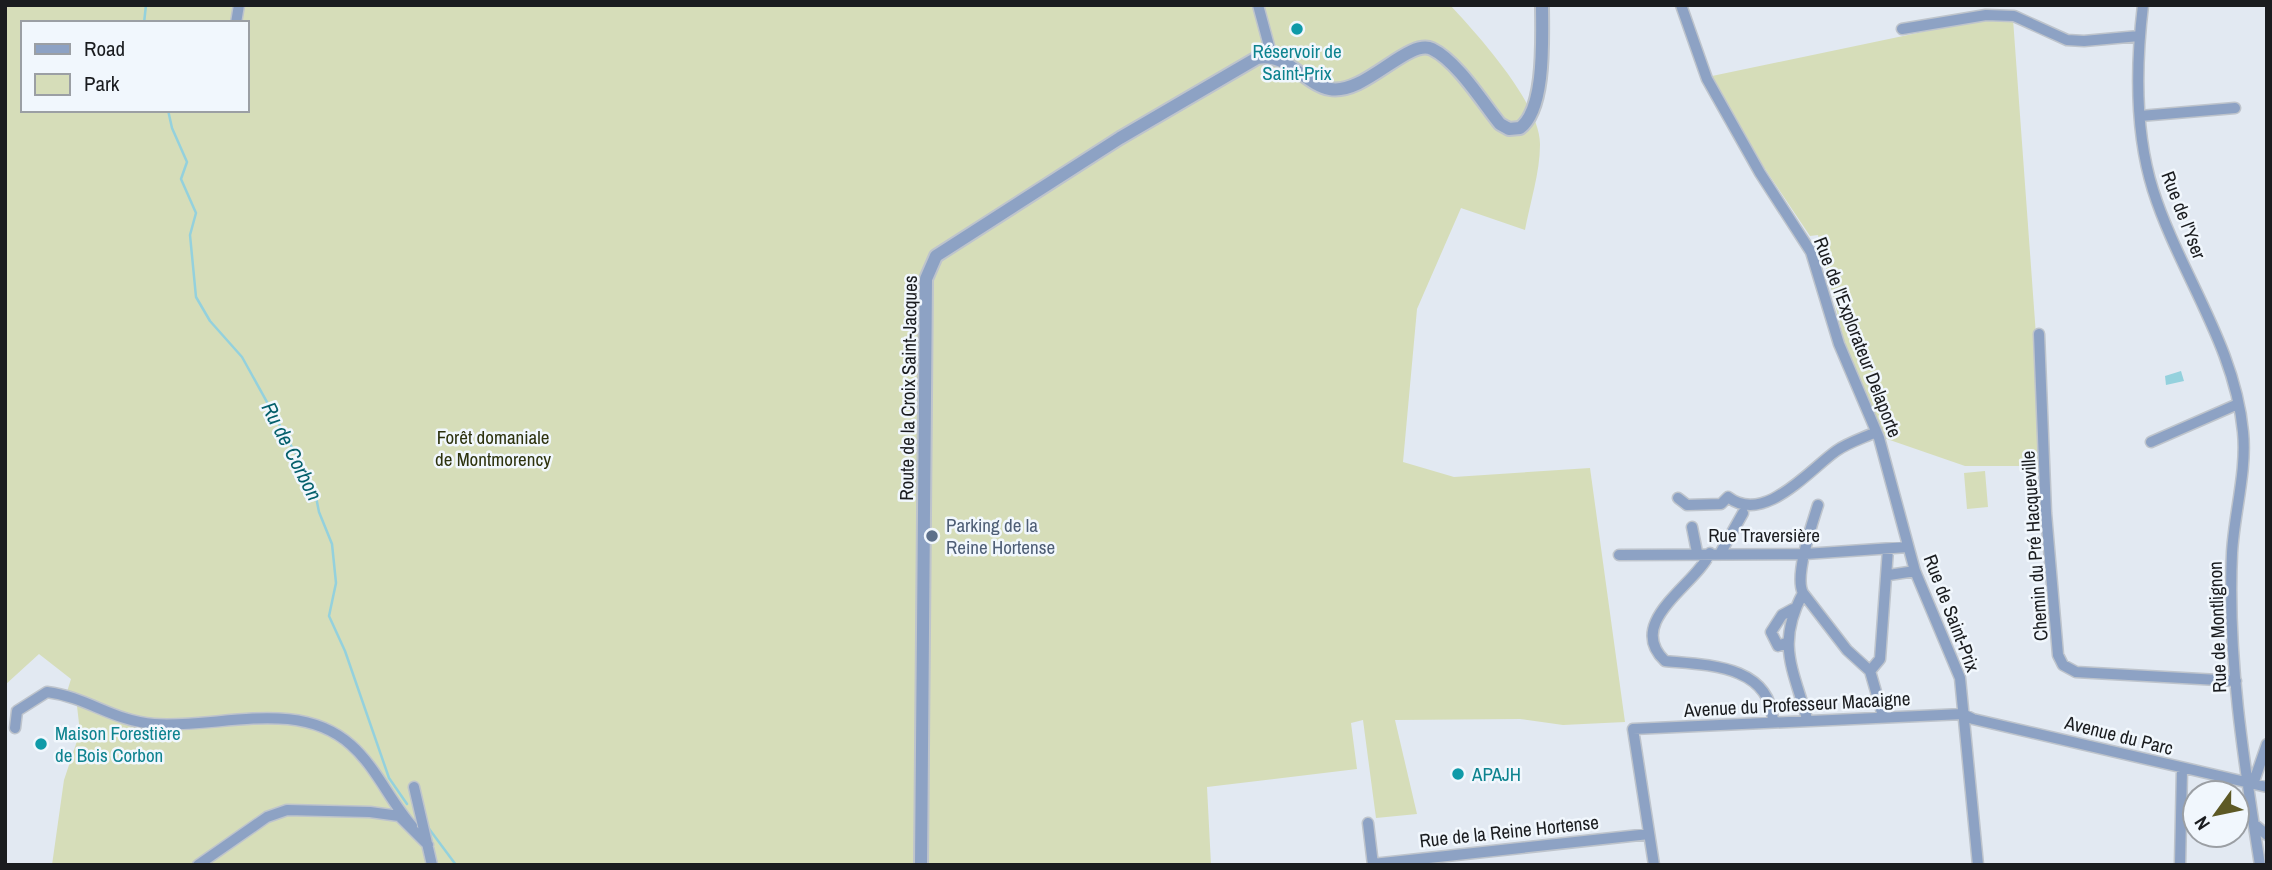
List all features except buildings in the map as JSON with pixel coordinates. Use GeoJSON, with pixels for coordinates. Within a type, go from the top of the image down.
{"type":"FeatureCollection","features":[{"type":"Feature","properties":{"kind":"street"},"geometry":{"type":"LineString","coordinates":[[1258,5],[1272,57],[1329,89],[1353,86],[1410,52],[1426,48],[1433,50],[1460,73],[1500,124],[1508,129],[1520,128],[1532,116],[1536,103],[1542,46],[1542,5]]}},
{"type":"Feature","properties":{"kind":"street","name":"Rue de l'Explorateur Delaporte"},"geometry":{"type":"LineString","coordinates":[[1681,5],[1707,79],[1760,173],[1811,252],[1839,344],[1886,460]]}},
{"type":"Feature","properties":{"kind":"street","name":"Rue de l'Yser"},"geometry":{"type":"LineString","coordinates":[[2143,5],[2139,36],[2140,116],[2152,189],[2221,346],[2235,387]]}},
{"type":"Feature","properties":{"kind":"street"},"geometry":{"type":"LineString","coordinates":[[1902,29],[1986,15],[2014,16],[2067,40],[2139,36]]}},
{"type":"Feature","properties":{"kind":"street","name":"Route de la Croix Saint-Jacques"},"geometry":{"type":"LineString","coordinates":[[920,865],[926,279],[929,265],[944,248],[1120,138],[1249,60],[1272,57]]}},
{"type":"Feature","properties":{"kind":"street"},"geometry":{"type":"LineString","coordinates":[[2140,116],[2235,108]]}},
{"type":"Feature","properties":{"kind":"street","name":"Chemin du Pré Hacqueville"},"geometry":{"type":"LineString","coordinates":[[2039,334],[2046,513],[2058,655],[2063,665],[2076,672],[2236,681]]}},
{"type":"Feature","properties":{"kind":"street","name":"Rue de Montlignon"},"geometry":{"type":"LineString","coordinates":[[2235,387],[2243,434],[2232,554],[2236,681],[2250,779]]}},
{"type":"Feature","properties":{"kind":"street"},"geometry":{"type":"LineString","coordinates":[[2151,442],[2238,404]]}},
{"type":"Feature","properties":{"kind":"street"},"geometry":{"type":"LineString","coordinates":[[1678,498],[1687,505],[1721,504],[1728,497],[1736,503],[1774,502],[1839,449],[1876,432]]}},
{"type":"Feature","properties":{"kind":"street","name":"Rue de Saint-Prix"},"geometry":{"type":"LineString","coordinates":[[1886,460],[1915,571],[1951,651],[1960,678],[1978,865]]}},
{"type":"Feature","properties":{"kind":"street"},"geometry":{"type":"LineString","coordinates":[[1818,505],[1805,554],[1800,588],[1847,650],[1870,671],[1883,716]]}},
{"type":"Feature","properties":{"kind":"street"},"geometry":{"type":"LineString","coordinates":[[1721,552],[1743,513]]}},
{"type":"Feature","properties":{"kind":"street"},"geometry":{"type":"LineString","coordinates":[[1692,527],[1697,552]]}},
{"type":"Feature","properties":{"kind":"street","name":"Rue Traversière"},"geometry":{"type":"LineString","coordinates":[[1619,555],[1697,552],[1805,554],[1908,547]]}},
{"type":"Feature","properties":{"kind":"street"},"geometry":{"type":"LineString","coordinates":[[1870,671],[1880,659],[1889,575],[1888,549]]}},
{"type":"Feature","properties":{"kind":"street"},"geometry":{"type":"LineString","coordinates":[[1710,553],[1697,572],[1659,612],[1653,637],[1654,649],[1665,661],[1717,666],[1739,672],[1765,692],[1772,702],[1773,721]]}},
{"type":"Feature","properties":{"kind":"street"},"geometry":{"type":"LineString","coordinates":[[1889,575],[1915,571]]}},
{"type":"Feature","properties":{"kind":"street"},"geometry":{"type":"LineString","coordinates":[[1803,593],[1793,609],[1786,643],[1807,719]]}},
{"type":"Feature","properties":{"kind":"street"},"geometry":{"type":"LineString","coordinates":[[1786,643],[1778,646],[1771,632],[1782,615],[1793,609]]}},
{"type":"Feature","properties":{"kind":"street"},"geometry":{"type":"LineString","coordinates":[[15,727],[18,711],[47,692],[73,696],[110,714],[151,724],[301,719],[351,744],[428,845]]}},
{"type":"Feature","properties":{"kind":"street","name":"Avenue du Professeur Macaigne"},"geometry":{"type":"LineString","coordinates":[[1649,834],[1633,729],[1807,719],[1963,715]]}},
{"type":"Feature","properties":{"kind":"street","name":"Avenue du Parc"},"geometry":{"type":"LineString","coordinates":[[1963,715],[2228,779]]}},
{"type":"Feature","properties":{"kind":"street"},"geometry":{"type":"LineString","coordinates":[[2251,784],[2267,744]]}},
{"type":"Feature","properties":{"kind":"street"},"geometry":{"type":"LineString","coordinates":[[2180,865],[2182,769]]}},
{"type":"Feature","properties":{"kind":"street","name":"Rue de Montlignon"},"geometry":{"type":"LineString","coordinates":[[2251,784],[2260,865]]}},
{"type":"Feature","properties":{"kind":"street","name":"Avenue du Parc"},"geometry":{"type":"LineString","coordinates":[[2251,784],[2267,787]]}},
{"type":"Feature","properties":{"kind":"street"},"geometry":{"type":"LineString","coordinates":[[414,787],[432,865]]}},
{"type":"Feature","properties":{"kind":"street"},"geometry":{"type":"LineString","coordinates":[[198,865],[267,817],[287,810],[370,812],[400,816],[412,827]]}},
{"type":"Feature","properties":{"kind":"street"},"geometry":{"type":"LineString","coordinates":[[1368,824],[1373,864]]}},
{"type":"Feature","properties":{"kind":"street"},"geometry":{"type":"LineString","coordinates":[[2254,824],[2267,835]]}},
{"type":"Feature","properties":{"kind":"street"},"geometry":{"type":"LineString","coordinates":[[1649,834],[1654,865]]}},
{"type":"Feature","properties":{"kind":"street","name":"Rue de la Reine Hortense"},"geometry":{"type":"LineString","coordinates":[[1373,864],[1649,834]]}},
{"type":"Feature","properties":{"kind":"green space","name":"Forêt domaniale de Montmorency"},"geometry":{"type":"Polygon","coordinates":[[[5,5],[1258,5],[1278,61],[1261,5],[1450,5],[1506,70],[1538,128],[1538,166],[1525,230],[1461,208],[1417,309],[1403,462],[1454,477],[1590,468],[1625,722],[1563,725],[1520,719],[1395,720],[1417,814],[1376,818],[1363,720],[1351,723],[1357,769],[1207,787],[1211,865],[52,865],[64,780],[80,732],[77,706],[66,695],[71,679],[39,654],[5,685],[5,5]]]}},
{"type":"Feature","properties":{"kind":"green space"},"geometry":{"type":"Polygon","coordinates":[[[1989,18],[2013,19],[2042,418],[2042,466],[1965,466],[1884,438],[1844,341],[1818,235],[1810,236],[1755,154],[1712,76],[1989,18]]]}},
{"type":"Feature","properties":{"kind":"green space"},"geometry":{"type":"Polygon","coordinates":[[[1985,471],[1988,507],[1967,509],[1964,473],[1985,471]]]}},
{"type":"Feature","properties":{"kind":"water"},"geometry":{"type":"Polygon","coordinates":[[[2181,371],[2184,381],[2166,385],[2165,376],[2181,371]]]}},
{"type":"Feature","properties":{"kind":"waterway","name":"Ru de Corbon"},"geometry":{"type":"LineString","coordinates":[[144,21],[146,5]]}},
{"type":"Feature","properties":{"kind":"waterway","name":"Ru de Corbon"},"geometry":{"type":"LineString","coordinates":[[168,112],[172,128],[187,162],[181,179],[196,213],[190,235],[196,297],[210,321],[242,357],[314,487],[319,512],[332,544],[336,583],[329,616],[345,651],[389,778],[407,804]]}},
{"type":"Feature","properties":{"kind":"waterway","name":"Ru de Corbon"},"geometry":{"type":"LineString","coordinates":[[427,826],[456,865]]}},
{"type":"Feature","properties":{"kind":"place","name":"Réservoir de Saint-Prix"},"geometry":{"type":"Point","coordinates":[1297,29]}},
{"type":"Feature","properties":{"kind":"place","name":"Parking de la Reine Hortense"},"geometry":{"type":"Point","coordinates":[932,536]}},
{"type":"Feature","properties":{"kind":"place","name":"Maison Forestière de Bois Corbon"},"geometry":{"type":"Point","coordinates":[41,744]}},
{"type":"Feature","properties":{"kind":"place","name":"APAJH"},"geometry":{"type":"Point","coordinates":[1458,774]}}]}
